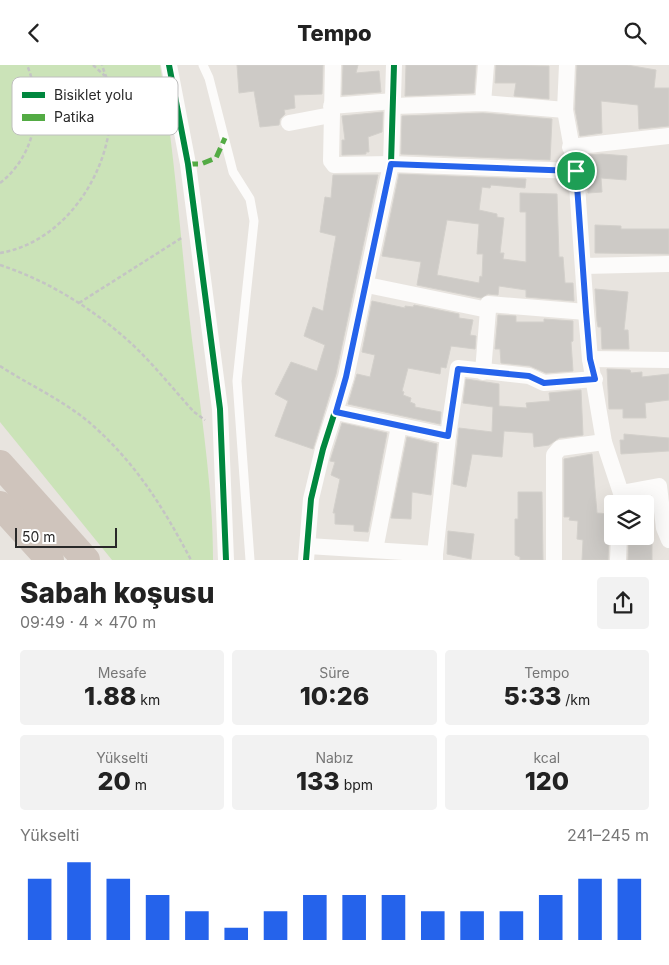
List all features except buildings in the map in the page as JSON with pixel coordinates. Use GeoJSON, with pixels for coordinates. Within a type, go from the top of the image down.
{"type":"FeatureCollection","features":[{"type":"Feature","properties":{"kind":"highway"},"geometry":{"type":"LineString","coordinates":[[0,464],[86,560]]}},
{"type":"Feature","properties":{"kind":"highway"},"geometry":{"type":"LineString","coordinates":[[0,505],[50,560]]}},
{"type":"Feature","properties":{"kind":"street"},"geometry":{"type":"LineString","coordinates":[[332,65],[332,161],[334,165],[391,164],[576,171]]}},
{"type":"Feature","properties":{"kind":"street"},"geometry":{"type":"LineString","coordinates":[[394,65],[391,164],[367,285],[351,347],[346,377],[323,449],[311,499],[307,553],[375,550],[435,557],[448,436],[458,369],[529,376],[544,383],[595,379]]}},
{"type":"Feature","properties":{"kind":"street"},"geometry":{"type":"LineString","coordinates":[[483,103],[486,65]]}},
{"type":"Feature","properties":{"kind":"street"},"geometry":{"type":"LineString","coordinates":[[567,65],[565,110],[570,147],[576,171],[590,359],[595,379],[604,442],[620,495]]}},
{"type":"Feature","properties":{"kind":"street"},"geometry":{"type":"LineString","coordinates":[[289,123],[331,110],[394,103],[483,103],[565,110]]}},
{"type":"Feature","properties":{"kind":"street"},"geometry":{"type":"LineString","coordinates":[[178,109],[197,229],[220,409],[226,560]]}},
{"type":"Feature","properties":{"kind":"street"},"geometry":{"type":"LineString","coordinates":[[570,147],[669,136]]}},
{"type":"Feature","properties":{"kind":"street"},"geometry":{"type":"LineString","coordinates":[[584,266],[669,264]]}},
{"type":"Feature","properties":{"kind":"street"},"geometry":{"type":"LineString","coordinates":[[367,285],[488,310]]}},
{"type":"Feature","properties":{"kind":"street"},"geometry":{"type":"LineString","coordinates":[[483,372],[488,304],[586,312]]}},
{"type":"Feature","properties":{"kind":"street"},"geometry":{"type":"LineString","coordinates":[[590,359],[669,361]]}},
{"type":"Feature","properties":{"kind":"street"},"geometry":{"type":"LineString","coordinates":[[336,412],[448,436]]}},
{"type":"Feature","properties":{"kind":"street"},"geometry":{"type":"LineString","coordinates":[[375,550],[399,426]]}},
{"type":"Feature","properties":{"kind":"street"},"geometry":{"type":"LineString","coordinates":[[554,560],[554,455],[560,448],[604,442]]}},
{"type":"Feature","properties":{"kind":"street"},"geometry":{"type":"LineString","coordinates":[[632,495],[664,486],[664,527],[669,541]]}},
{"type":"Feature","properties":{"kind":"street"},"geometry":{"type":"LineString","coordinates":[[618,560],[619,545]]}},
{"type":"Feature","properties":{"kind":"lane"},"geometry":{"type":"LineString","coordinates":[[204,65],[234,172],[250,199],[254,221],[237,381],[250,560]]}},
{"type":"Feature","properties":{"kind":"path"},"geometry":{"type":"LineString","coordinates":[[27,65],[32,77]]}},
{"type":"Feature","properties":{"kind":"path"},"geometry":{"type":"LineString","coordinates":[[93,65],[105,77]]}},
{"type":"Feature","properties":{"kind":"path"},"geometry":{"type":"LineString","coordinates":[[102,65],[106,77]]}},
{"type":"Feature","properties":{"kind":"path"},"geometry":{"type":"LineString","coordinates":[[178,129],[182,129]]}},
{"type":"Feature","properties":{"kind":"path"},"geometry":{"type":"LineString","coordinates":[[0,183],[28,151],[31,135]]}},
{"type":"Feature","properties":{"kind":"path"},"geometry":{"type":"LineString","coordinates":[[0,253],[26,246],[49,232],[70,212],[89,187],[104,153],[107,135]]}},
{"type":"Feature","properties":{"kind":"path"},"geometry":{"type":"LineString","coordinates":[[78,303],[197,229]]}},
{"type":"Feature","properties":{"kind":"path"},"geometry":{"type":"LineString","coordinates":[[0,265],[31,275],[78,303],[132,345],[194,412],[221,433]]}},
{"type":"Feature","properties":{"kind":"path"},"geometry":{"type":"LineString","coordinates":[[0,366],[89,423],[120,453],[156,496],[191,560]]}},
{"type":"Feature","properties":{"kind":"green space"},"geometry":{"type":"Polygon","coordinates":[[[0,65],[160,65],[162,77],[12,77],[12,135],[170,135],[208,468],[213,560],[112,560],[0,422],[0,65]]]}},
{"type":"Feature","properties":{"kind":"marked path"},"geometry":{"type":"LineString","coordinates":[[188,164],[201,164],[216,158],[225,138]]}},
{"type":"Feature","properties":{"kind":"cycle path"},"geometry":{"type":"LineString","coordinates":[[169,65],[171,77]]}},
{"type":"Feature","properties":{"kind":"cycle path"},"geometry":{"type":"LineString","coordinates":[[306,560],[311,499],[323,449],[346,377],[391,164],[394,65]]}},
{"type":"Feature","properties":{"kind":"cycle path"},"geometry":{"type":"LineString","coordinates":[[178,112],[188,164],[220,409],[226,560]]}},
{"type":"Feature","properties":{"kind":"route"},"geometry":{"type":"LineString","coordinates":[[391,164],[576,171],[590,359],[595,379],[544,383],[529,376],[458,369],[448,436],[336,412],[346,377],[358,314],[367,285],[391,164]]}}]}
